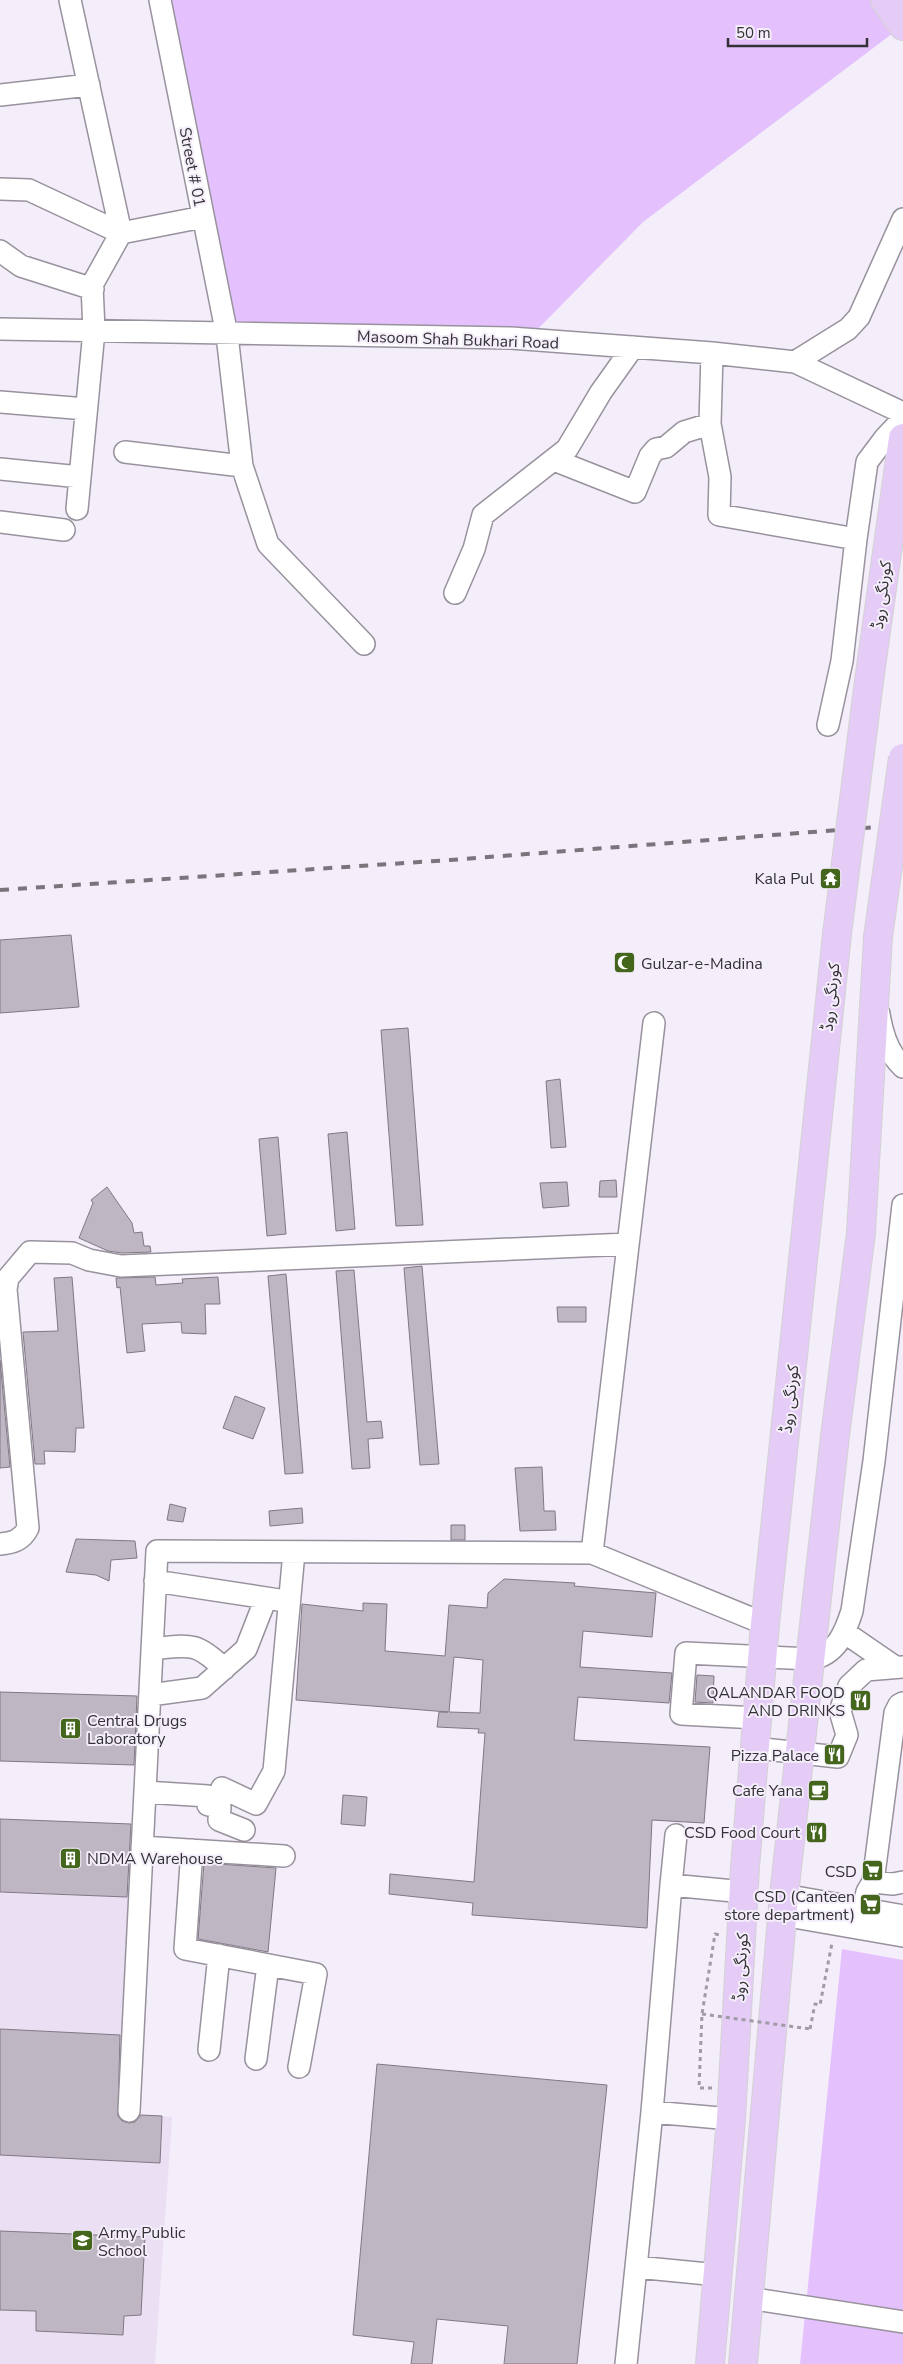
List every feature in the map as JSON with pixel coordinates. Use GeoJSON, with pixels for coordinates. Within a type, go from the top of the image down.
{"type":"FeatureCollection","features":[{"type":"Feature","properties":{"kind":"main road"},"geometry":{"type":"LineString","coordinates":[[885,0],[903,26]]}},
{"type":"Feature","properties":{"kind":"main road","name":"کورنگی روڈ"},"geometry":{"type":"LineString","coordinates":[[710,2364],[731,2119],[744,1892],[765,1624],[837,934],[869,681],[903,438]]}},
{"type":"Feature","properties":{"kind":"main road"},"geometry":{"type":"LineString","coordinates":[[743,2364],[783,1905],[835,1436],[861,1233],[878,938],[903,758]]}},
{"type":"Feature","properties":{"kind":"street"},"geometry":{"type":"LineString","coordinates":[[70,0],[122,233],[92,285],[94,332],[77,509]]}},
{"type":"Feature","properties":{"kind":"street","name":"Street # 01"},"geometry":{"type":"LineString","coordinates":[[160,0],[227,335],[242,466],[268,544],[364,644]]}},
{"type":"Feature","properties":{"kind":"street"},"geometry":{"type":"LineString","coordinates":[[0,95],[89,85]]}},
{"type":"Feature","properties":{"kind":"street"},"geometry":{"type":"LineString","coordinates":[[0,189],[29,190],[122,233],[203,217]]}},
{"type":"Feature","properties":{"kind":"street"},"geometry":{"type":"LineString","coordinates":[[795,362],[848,330],[858,317],[903,218]]}},
{"type":"Feature","properties":{"kind":"street"},"geometry":{"type":"LineString","coordinates":[[0,251],[21,266],[92,289]]}},
{"type":"Feature","properties":{"kind":"street","name":"Masoom Shah Bukhari Road"},"geometry":{"type":"LineString","coordinates":[[0,329],[227,335],[511,338],[712,353],[795,362],[903,413]]}},
{"type":"Feature","properties":{"kind":"street"},"geometry":{"type":"LineString","coordinates":[[455,592],[474,549],[483,515],[567,449],[602,392],[633,347]]}},
{"type":"Feature","properties":{"kind":"street"},"geometry":{"type":"LineString","coordinates":[[712,353],[710,424],[720,477],[720,515],[856,539]]}},
{"type":"Feature","properties":{"kind":"street"},"geometry":{"type":"LineString","coordinates":[[0,402],[86,409]]}},
{"type":"Feature","properties":{"kind":"street"},"geometry":{"type":"LineString","coordinates":[[828,726],[842,661],[856,539],[868,462],[885,438],[903,419]]}},
{"type":"Feature","properties":{"kind":"street"},"geometry":{"type":"LineString","coordinates":[[554,460],[634,492],[650,456],[656,449],[666,447],[684,432],[710,424]]}},
{"type":"Feature","properties":{"kind":"street"},"geometry":{"type":"LineString","coordinates":[[125,452],[242,466]]}},
{"type":"Feature","properties":{"kind":"street"},"geometry":{"type":"LineString","coordinates":[[0,468],[80,477]]}},
{"type":"Feature","properties":{"kind":"street"},"geometry":{"type":"LineString","coordinates":[[0,522],[64,530]]}},
{"type":"Feature","properties":{"kind":"street"},"geometry":{"type":"LineString","coordinates":[[875,989],[881,1029],[888,1047],[903,1067]]}},
{"type":"Feature","properties":{"kind":"street"},"geometry":{"type":"LineString","coordinates":[[592,1553],[654,1024]]}},
{"type":"Feature","properties":{"kind":"street"},"geometry":{"type":"LineString","coordinates":[[757,1718],[681,1714],[686,1653],[811,1659],[822,1657],[832,1649],[844,1632],[852,1611],[872,1470],[903,1205]]}},
{"type":"Feature","properties":{"kind":"street"},"geometry":{"type":"LineString","coordinates":[[0,1544],[18,1540],[25,1534],[28,1528],[4,1278],[30,1252],[72,1253],[89,1260],[121,1266],[628,1244]]}},
{"type":"Feature","properties":{"kind":"street"},"geometry":{"type":"LineString","coordinates":[[128,2111],[157,1551],[592,1553],[765,1624]]}},
{"type":"Feature","properties":{"kind":"street"},"geometry":{"type":"LineString","coordinates":[[222,1788],[256,1804],[274,1771],[294,1552]]}},
{"type":"Feature","properties":{"kind":"street"},"geometry":{"type":"LineString","coordinates":[[155,1581],[289,1602]]}},
{"type":"Feature","properties":{"kind":"street"},"geometry":{"type":"LineString","coordinates":[[150,1695],[202,1688],[246,1649],[266,1598]]}},
{"type":"Feature","properties":{"kind":"street"},"geometry":{"type":"LineString","coordinates":[[844,1632],[899,1667]]}},
{"type":"Feature","properties":{"kind":"street"},"geometry":{"type":"LineString","coordinates":[[152,1649],[188,1645],[207,1652],[224,1669]]}},
{"type":"Feature","properties":{"kind":"street"},"geometry":{"type":"LineString","coordinates":[[755,1748],[838,1757],[847,1735],[840,1711],[849,1686],[866,1670],[899,1667]]}},
{"type":"Feature","properties":{"kind":"street"},"geometry":{"type":"LineString","coordinates":[[863,1909],[867,1892],[873,1882],[894,1713],[899,1705],[903,1703]]}},
{"type":"Feature","properties":{"kind":"street"},"geometry":{"type":"LineString","coordinates":[[145,1792],[208,1796],[208,1805],[220,1807],[219,1820],[244,1830]]}},
{"type":"Feature","properties":{"kind":"street"},"geometry":{"type":"LineString","coordinates":[[626,2364],[652,2112],[676,1835]]}},
{"type":"Feature","properties":{"kind":"street"},"geometry":{"type":"LineString","coordinates":[[142,1847],[284,1856]]}},
{"type":"Feature","properties":{"kind":"street"},"geometry":{"type":"LineString","coordinates":[[192,1850],[185,1949],[316,1974],[299,2067]]}},
{"type":"Feature","properties":{"kind":"street"},"geometry":{"type":"LineString","coordinates":[[873,1882],[893,1884],[903,1882]]}},
{"type":"Feature","properties":{"kind":"street"},"geometry":{"type":"LineString","coordinates":[[671,1885],[744,1892]]}},
{"type":"Feature","properties":{"kind":"street"},"geometry":{"type":"LineString","coordinates":[[783,1905],[863,1909],[903,1916]]}},
{"type":"Feature","properties":{"kind":"street"},"geometry":{"type":"LineString","coordinates":[[783,1905],[903,1936]]}},
{"type":"Feature","properties":{"kind":"street"},"geometry":{"type":"LineString","coordinates":[[209,2050],[220,1956]]}},
{"type":"Feature","properties":{"kind":"street"},"geometry":{"type":"LineString","coordinates":[[256,2059],[268,1965]]}},
{"type":"Feature","properties":{"kind":"street"},"geometry":{"type":"LineString","coordinates":[[652,2112],[731,2119]]}},
{"type":"Feature","properties":{"kind":"street"},"geometry":{"type":"LineString","coordinates":[[636,2267],[718,2275]]}},
{"type":"Feature","properties":{"kind":"street"},"geometry":{"type":"LineString","coordinates":[[750,2298],[903,2322]]}},
{"type":"Feature","properties":{"kind":"path"},"geometry":{"type":"LineString","coordinates":[[699,2088],[702,2014],[715,1934]]}},
{"type":"Feature","properties":{"kind":"path"},"geometry":{"type":"LineString","coordinates":[[702,2014],[810,2029],[814,2004],[820,2005],[832,1944]]}},
{"type":"Feature","properties":{"kind":"shaded area"},"geometry":{"type":"Polygon","coordinates":[[[161,0],[885,0],[901,27],[643,222],[528,339],[227,335],[161,0]]]}},
{"type":"Feature","properties":{"kind":"shaded area","name":"Army Public School"},"geometry":{"type":"Polygon","coordinates":[[[0,1893],[140,1897],[129,2114],[172,2117],[155,2364],[0,2364],[0,1893]]]}},
{"type":"Feature","properties":{"kind":"shaded area"},"geometry":{"type":"Polygon","coordinates":[[[842,1949],[903,1960],[903,2364],[800,2364],[842,1949]]]}},
{"type":"Feature","properties":{"kind":"building"},"geometry":{"type":"Polygon","coordinates":[[[71,935],[79,1007],[0,1013],[0,940],[71,935]]]}},
{"type":"Feature","properties":{"kind":"building"},"geometry":{"type":"Polygon","coordinates":[[[408,1028],[423,1225],[396,1226],[381,1030],[408,1028]]]}},
{"type":"Feature","properties":{"kind":"building"},"geometry":{"type":"Polygon","coordinates":[[[560,1079],[566,1147],[551,1148],[546,1081],[560,1079]]]}},
{"type":"Feature","properties":{"kind":"building"},"geometry":{"type":"Polygon","coordinates":[[[347,1132],[355,1229],[336,1231],[328,1134],[347,1132]]]}},
{"type":"Feature","properties":{"kind":"building"},"geometry":{"type":"Polygon","coordinates":[[[278,1137],[286,1234],[267,1236],[259,1139],[278,1137]]]}},
{"type":"Feature","properties":{"kind":"building"},"geometry":{"type":"Polygon","coordinates":[[[616,1180],[617,1197],[599,1197],[600,1181],[616,1180]]]}},
{"type":"Feature","properties":{"kind":"building"},"geometry":{"type":"Polygon","coordinates":[[[567,1182],[569,1206],[543,1208],[540,1183],[567,1182]]]}},
{"type":"Feature","properties":{"kind":"building"},"geometry":{"type":"Polygon","coordinates":[[[107,1187],[132,1223],[134,1233],[142,1232],[144,1246],[150,1246],[151,1252],[122,1253],[108,1251],[79,1238],[93,1203],[91,1200],[107,1187]]]}},
{"type":"Feature","properties":{"kind":"building"},"geometry":{"type":"Polygon","coordinates":[[[422,1266],[439,1464],[420,1465],[404,1268],[422,1266]]]}},
{"type":"Feature","properties":{"kind":"building"},"geometry":{"type":"Polygon","coordinates":[[[354,1270],[367,1422],[381,1421],[383,1438],[368,1439],[370,1468],[352,1469],[336,1271],[354,1270]]]}},
{"type":"Feature","properties":{"kind":"building"},"geometry":{"type":"Polygon","coordinates":[[[286,1274],[303,1473],[285,1474],[268,1276],[286,1274]]]}},
{"type":"Feature","properties":{"kind":"building"},"geometry":{"type":"Polygon","coordinates":[[[72,1277],[84,1428],[76,1428],[75,1452],[44,1451],[45,1464],[35,1464],[23,1332],[58,1331],[54,1278],[72,1277]]]}},
{"type":"Feature","properties":{"kind":"building"},"geometry":{"type":"Polygon","coordinates":[[[155,1277],[156,1285],[183,1283],[182,1279],[218,1277],[220,1304],[205,1304],[206,1334],[182,1333],[181,1322],[142,1324],[145,1351],[127,1353],[120,1287],[117,1288],[116,1278],[155,1277]]]}},
{"type":"Feature","properties":{"kind":"building"},"geometry":{"type":"Polygon","coordinates":[[[557,1307],[586,1307],[586,1322],[558,1322],[557,1307]]]}},
{"type":"Feature","properties":{"kind":"building"},"geometry":{"type":"Polygon","coordinates":[[[0,1360],[10,1467],[0,1468],[0,1360]]]}},
{"type":"Feature","properties":{"kind":"building"},"geometry":{"type":"Polygon","coordinates":[[[235,1396],[265,1408],[253,1439],[223,1428],[235,1396]]]}},
{"type":"Feature","properties":{"kind":"building"},"geometry":{"type":"Polygon","coordinates":[[[542,1467],[544,1511],[555,1511],[556,1530],[520,1531],[515,1468],[542,1467]]]}},
{"type":"Feature","properties":{"kind":"building"},"geometry":{"type":"Polygon","coordinates":[[[170,1504],[186,1508],[183,1522],[167,1520],[170,1504]]]}},
{"type":"Feature","properties":{"kind":"building"},"geometry":{"type":"Polygon","coordinates":[[[302,1508],[303,1523],[270,1526],[269,1511],[302,1508]]]}},
{"type":"Feature","properties":{"kind":"building"},"geometry":{"type":"Polygon","coordinates":[[[451,1525],[465,1525],[465,1540],[451,1540],[451,1525]]]}},
{"type":"Feature","properties":{"kind":"building"},"geometry":{"type":"Polygon","coordinates":[[[76,1539],[135,1541],[137,1558],[111,1560],[109,1581],[96,1575],[66,1572],[76,1539]]]}},
{"type":"Feature","properties":{"kind":"building"},"geometry":{"type":"Polygon","coordinates":[[[504,1579],[575,1583],[574,1586],[656,1593],[652,1637],[583,1631],[580,1667],[672,1673],[669,1703],[578,1697],[574,1740],[710,1747],[704,1823],[652,1820],[647,1928],[472,1915],[473,1903],[389,1894],[390,1874],[474,1882],[485,1733],[478,1733],[479,1729],[437,1727],[439,1712],[448,1712],[296,1700],[302,1604],[363,1611],[363,1603],[387,1604],[385,1651],[445,1656],[449,1605],[487,1608],[488,1593],[504,1579]],[[454,1657],[449,1712],[480,1713],[483,1660],[454,1657]]]}},
{"type":"Feature","properties":{"kind":"building"},"geometry":{"type":"Polygon","coordinates":[[[697,1675],[714,1676],[713,1703],[695,1702],[697,1675]]]}},
{"type":"Feature","properties":{"kind":"building","name":"Central Drugs Laboratory"},"geometry":{"type":"Polygon","coordinates":[[[0,1692],[137,1696],[134,1765],[0,1761],[0,1692]]]}},
{"type":"Feature","properties":{"kind":"building"},"geometry":{"type":"Polygon","coordinates":[[[343,1795],[367,1797],[365,1826],[341,1824],[343,1795]]]}},
{"type":"Feature","properties":{"kind":"building","name":"NDMA Warehouse"},"geometry":{"type":"Polygon","coordinates":[[[0,1819],[131,1824],[127,1897],[0,1892],[0,1819]]]}},
{"type":"Feature","properties":{"kind":"building"},"geometry":{"type":"Polygon","coordinates":[[[204,1863],[276,1868],[268,1952],[198,1939],[204,1863]]]}},
{"type":"Feature","properties":{"kind":"building"},"geometry":{"type":"Polygon","coordinates":[[[0,2029],[120,2035],[118,2116],[122,2121],[129,2123],[135,2122],[141,2115],[162,2116],[160,2163],[0,2155],[0,2029]]]}},
{"type":"Feature","properties":{"kind":"building"},"geometry":{"type":"Polygon","coordinates":[[[377,2064],[607,2085],[577,2364],[504,2364],[508,2326],[437,2319],[432,2364],[411,2364],[414,2342],[353,2335],[377,2064]]]}},
{"type":"Feature","properties":{"kind":"building"},"geometry":{"type":"Polygon","coordinates":[[[0,2231],[145,2237],[141,2315],[124,2316],[123,2335],[36,2331],[36,2311],[0,2310],[0,2231]]]}},
{"type":"Feature","properties":{"kind":"railway"},"geometry":{"type":"LineString","coordinates":[[0,890],[450,860],[903,825]]}},
{"type":"Feature","properties":{"kind":"place","name":"Kala Pul"},"geometry":{"type":"Point","coordinates":[830,878]}},
{"type":"Feature","properties":{"kind":"place","name":"Gulzar-e-Madina"},"geometry":{"type":"Point","coordinates":[625,963]}},
{"type":"Feature","properties":{"kind":"place","name":"QALANDAR FOOD AND DRINKS"},"geometry":{"type":"Point","coordinates":[861,1701]}},
{"type":"Feature","properties":{"kind":"place","name":"Central Drugs Laboratory"},"geometry":{"type":"Point","coordinates":[71,1729]}},
{"type":"Feature","properties":{"kind":"place","name":"Pizza Palace"},"geometry":{"type":"Point","coordinates":[835,1755]}},
{"type":"Feature","properties":{"kind":"place","name":"Cafe Yana"},"geometry":{"type":"Point","coordinates":[819,1790]}},
{"type":"Feature","properties":{"kind":"place","name":"CSD Food Court"},"geometry":{"type":"Point","coordinates":[816,1832]}},
{"type":"Feature","properties":{"kind":"place","name":"NDMA Warehouse"},"geometry":{"type":"Point","coordinates":[71,1858]}},
{"type":"Feature","properties":{"kind":"place","name":"CSD"},"geometry":{"type":"Point","coordinates":[873,1871]}},
{"type":"Feature","properties":{"kind":"place","name":"CSD (Canteen store department)"},"geometry":{"type":"Point","coordinates":[871,1905]}},
{"type":"Feature","properties":{"kind":"place","name":"Army Public School"},"geometry":{"type":"Point","coordinates":[82,2241]}}]}
